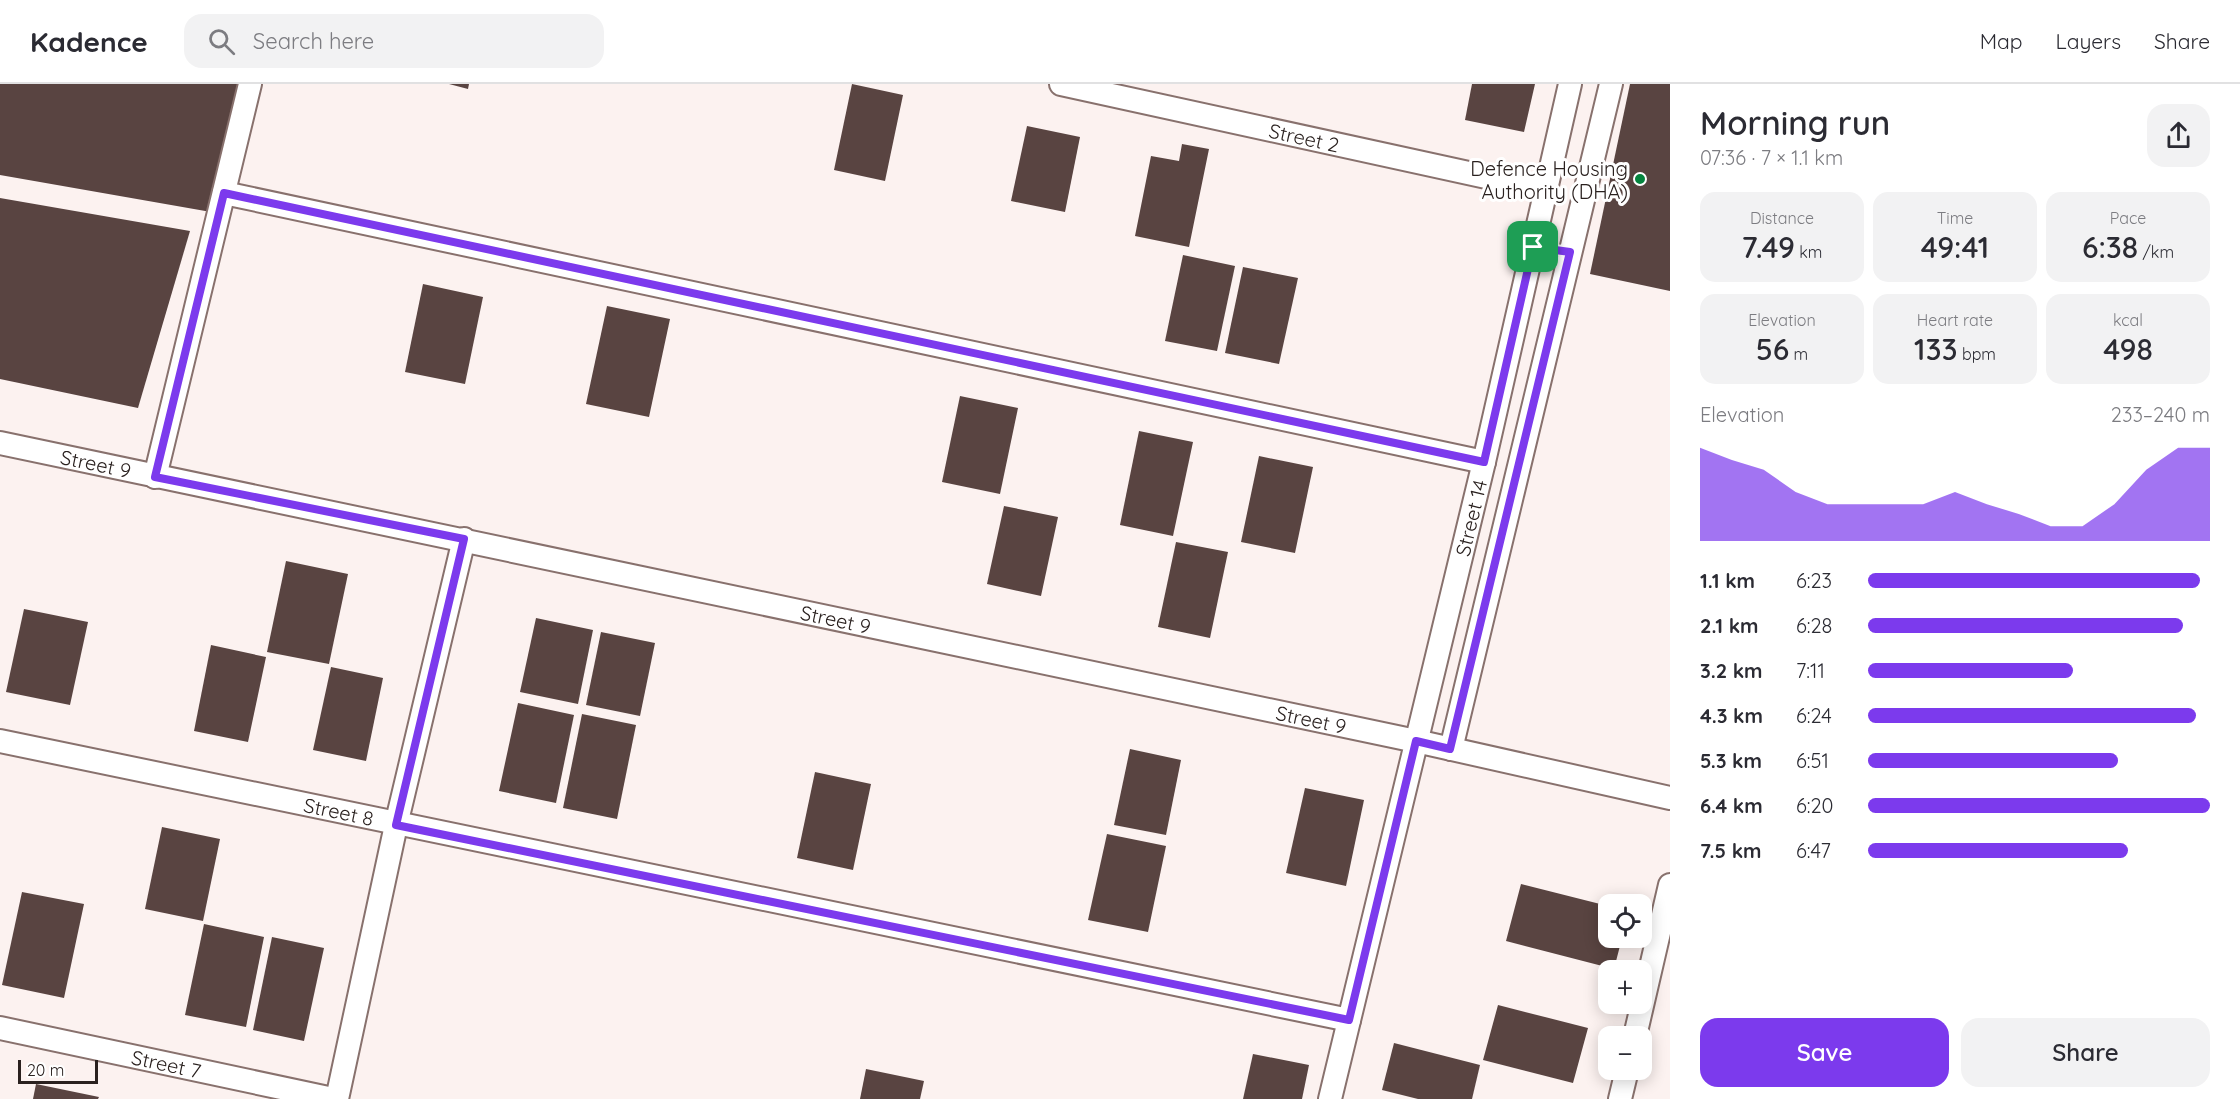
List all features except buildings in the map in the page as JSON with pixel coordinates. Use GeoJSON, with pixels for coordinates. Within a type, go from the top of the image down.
{"type":"FeatureCollection","features":[{"type":"Feature","properties":{"kind":"street"},"geometry":{"type":"LineString","coordinates":[[155,477],[250,84]]}},
{"type":"Feature","properties":{"kind":"street","name":"Street 2"},"geometry":{"type":"LineString","coordinates":[[1061,84],[1546,190]]}},
{"type":"Feature","properties":{"kind":"street","name":"Street 14"},"geometry":{"type":"LineString","coordinates":[[1330,1099],[1484,462],[1570,84]]}},
{"type":"Feature","properties":{"kind":"street"},"geometry":{"type":"LineString","coordinates":[[1450,749],[1611,84]]}},
{"type":"Feature","properties":{"kind":"street"},"geometry":{"type":"LineString","coordinates":[[224,193],[1484,462]]}},
{"type":"Feature","properties":{"kind":"street"},"geometry":{"type":"LineString","coordinates":[[1533,247],[1570,252]]}},
{"type":"Feature","properties":{"kind":"street","name":"Street 9"},"geometry":{"type":"LineString","coordinates":[[0,443],[1416,741],[1670,798]]}},
{"type":"Feature","properties":{"kind":"street"},"geometry":{"type":"LineString","coordinates":[[335,1099],[396,825],[464,539]]}},
{"type":"Feature","properties":{"kind":"street","name":"Street 8"},"geometry":{"type":"LineString","coordinates":[[0,741],[396,825],[1349,1020]]}},
{"type":"Feature","properties":{"kind":"street"},"geometry":{"type":"LineString","coordinates":[[1637,1026],[1670,885]]}},
{"type":"Feature","properties":{"kind":"street","name":"Street 7"},"geometry":{"type":"LineString","coordinates":[[0,1028],[335,1099]]}},
{"type":"Feature","properties":{"kind":"street"},"geometry":{"type":"LineString","coordinates":[[1620,1099],[1625,1080]]}},
{"type":"Feature","properties":{"kind":"place","name":"Defence Housing Authority (DHA)"},"geometry":{"type":"Point","coordinates":[1640,179]}},
{"type":"Feature","properties":{"kind":"route"},"geometry":{"type":"LineString","coordinates":[[224,193],[1484,462],[1533,247],[1570,252],[1450,749],[1416,741],[1349,1020],[396,825],[464,539],[155,477],[224,193]]}}]}
